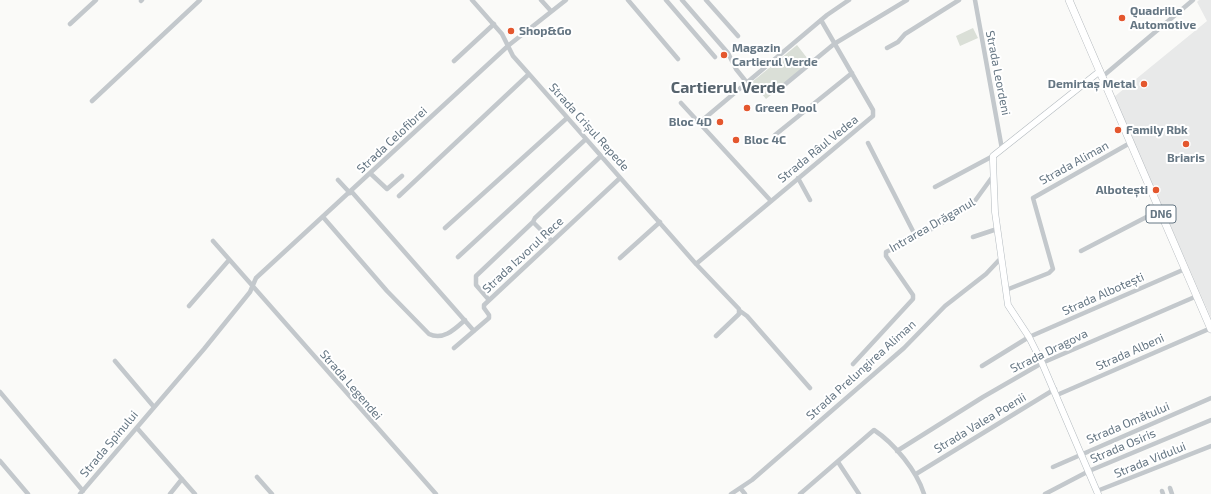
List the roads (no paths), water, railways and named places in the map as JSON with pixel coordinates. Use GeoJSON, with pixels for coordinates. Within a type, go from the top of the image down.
{"type":"FeatureCollection","features":[{"type":"Feature","properties":{"kind":"main road","name":"DN6"},"geometry":{"type":"LineString","coordinates":[[1069,0],[1211,328]]}},
{"type":"Feature","properties":{"kind":"street"},"geometry":{"type":"LineString","coordinates":[[70,24],[96,0]]}},
{"type":"Feature","properties":{"kind":"street"},"geometry":{"type":"LineString","coordinates":[[92,102],[200,0]]}},
{"type":"Feature","properties":{"kind":"street","name":"Strada Crișul Repede"},"geometry":{"type":"LineString","coordinates":[[472,0],[494,24],[509,45],[514,56],[567,118],[696,264],[740,311],[747,316],[810,388]]}},
{"type":"Feature","properties":{"kind":"street"},"geometry":{"type":"LineString","coordinates":[[541,0],[551,12]]}},
{"type":"Feature","properties":{"kind":"street","name":"Strada Celofibrei"},"geometry":{"type":"LineString","coordinates":[[252,287],[256,278],[371,174],[509,45],[566,0]]}},
{"type":"Feature","properties":{"kind":"street"},"geometry":{"type":"LineString","coordinates":[[628,0],[678,59]]}},
{"type":"Feature","properties":{"kind":"street"},"geometry":{"type":"LineString","coordinates":[[666,0],[715,58]]}},
{"type":"Feature","properties":{"kind":"street"},"geometry":{"type":"LineString","coordinates":[[682,0],[728,53],[736,69],[748,84]]}},
{"type":"Feature","properties":{"kind":"street"},"geometry":{"type":"LineString","coordinates":[[706,0],[738,36]]}},
{"type":"Feature","properties":{"kind":"street"},"geometry":{"type":"LineString","coordinates":[[699,123],[748,84],[841,2],[849,0]]}},
{"type":"Feature","properties":{"kind":"street"},"geometry":{"type":"LineString","coordinates":[[782,87],[834,44],[907,0]]}},
{"type":"Feature","properties":{"kind":"street"},"geometry":{"type":"LineString","coordinates":[[887,48],[898,42],[905,34],[959,0]]}},
{"type":"Feature","properties":{"kind":"street","name":"Strada Leordeni"},"geometry":{"type":"LineString","coordinates":[[975,0],[1002,149]]}},
{"type":"Feature","properties":{"kind":"street"},"geometry":{"type":"LineString","coordinates":[[935,187],[993,156],[1101,74],[1193,0]]}},
{"type":"Feature","properties":{"kind":"street"},"geometry":{"type":"LineString","coordinates":[[776,135],[852,73],[821,20]]}},
{"type":"Feature","properties":{"kind":"street"},"geometry":{"type":"LineString","coordinates":[[454,61],[494,24]]}},
{"type":"Feature","properties":{"kind":"street","name":"Strada Râul Vedea"},"geometry":{"type":"LineString","coordinates":[[696,264],[874,116],[873,110],[852,73]]}},
{"type":"Feature","properties":{"kind":"street"},"geometry":{"type":"LineString","coordinates":[[399,196],[529,74]]}},
{"type":"Feature","properties":{"kind":"street"},"geometry":{"type":"LineString","coordinates":[[681,103],[771,201]]}},
{"type":"Feature","properties":{"kind":"street"},"geometry":{"type":"LineString","coordinates":[[445,228],[567,118]]}},
{"type":"Feature","properties":{"kind":"street"},"geometry":{"type":"LineString","coordinates":[[458,257],[586,139]]}},
{"type":"Feature","properties":{"kind":"street"},"geometry":{"type":"LineString","coordinates":[[868,143],[916,237]]}},
{"type":"Feature","properties":{"kind":"street","name":"Strada Aliman"},"geometry":{"type":"LineString","coordinates":[[1006,290],[1049,273],[1053,269],[1033,198],[1130,143]]}},
{"type":"Feature","properties":{"kind":"street"},"geometry":{"type":"LineString","coordinates":[[490,300],[476,285],[476,276],[601,156]]}},
{"type":"Feature","properties":{"kind":"street"},"geometry":{"type":"LineString","coordinates":[[993,156],[997,229],[1010,309],[1029,337],[1056,392],[1098,493]]}},
{"type":"Feature","properties":{"kind":"street"},"geometry":{"type":"LineString","coordinates":[[371,174],[387,189],[402,176]]}},
{"type":"Feature","properties":{"kind":"street","name":"Intrarea Drăganul"},"geometry":{"type":"LineString","coordinates":[[853,364],[913,300],[913,295],[886,252],[916,237],[975,202],[993,176]]}},
{"type":"Feature","properties":{"kind":"street","name":"Strada Izvorul Rece"},"geometry":{"type":"LineString","coordinates":[[454,348],[489,318],[489,315],[484,307],[490,300],[620,178]]}},
{"type":"Feature","properties":{"kind":"street"},"geometry":{"type":"LineString","coordinates":[[798,178],[810,200]]}},
{"type":"Feature","properties":{"kind":"street"},"geometry":{"type":"LineString","coordinates":[[338,180],[474,331]]}},
{"type":"Feature","properties":{"kind":"street"},"geometry":{"type":"LineString","coordinates":[[1082,251],[1160,210]]}},
{"type":"Feature","properties":{"kind":"street"},"geometry":{"type":"LineString","coordinates":[[323,217],[387,291],[429,334],[436,336],[447,334],[465,320]]}},
{"type":"Feature","properties":{"kind":"street"},"geometry":{"type":"LineString","coordinates":[[533,222],[552,242]]}},
{"type":"Feature","properties":{"kind":"street"},"geometry":{"type":"LineString","coordinates":[[620,258],[660,222]]}},
{"type":"Feature","properties":{"kind":"street"},"geometry":{"type":"LineString","coordinates":[[973,237],[997,229]]}},
{"type":"Feature","properties":{"kind":"street","name":"Strada Legendei"},"geometry":{"type":"LineString","coordinates":[[212,241],[436,494]]}},
{"type":"Feature","properties":{"kind":"street","name":"Strada Prelungirea Aliman"},"geometry":{"type":"LineString","coordinates":[[731,494],[741,489],[904,348],[945,306],[986,274],[1001,258]]}},
{"type":"Feature","properties":{"kind":"street"},"geometry":{"type":"LineString","coordinates":[[189,306],[229,260]]}},
{"type":"Feature","properties":{"kind":"street","name":"Strada Albotești"},"geometry":{"type":"LineString","coordinates":[[982,366],[1029,337],[1185,269]]}},
{"type":"Feature","properties":{"kind":"street","name":"Strada Spinului"},"geometry":{"type":"LineString","coordinates":[[81,492],[209,344],[250,292],[252,287]]}},
{"type":"Feature","properties":{"kind":"street","name":"Strada Dragova"},"geometry":{"type":"LineString","coordinates":[[897,451],[983,397],[1042,363],[1197,296]]}},
{"type":"Feature","properties":{"kind":"street"},"geometry":{"type":"LineString","coordinates":[[716,336],[740,311]]}},
{"type":"Feature","properties":{"kind":"street","name":"Strada Albeni"},"geometry":{"type":"LineString","coordinates":[[1056,392],[1211,328]]}},
{"type":"Feature","properties":{"kind":"street"},"geometry":{"type":"LineString","coordinates":[[116,361],[154,407]]}},
{"type":"Feature","properties":{"kind":"street"},"geometry":{"type":"LineString","coordinates":[[0,392],[81,492]]}},
{"type":"Feature","properties":{"kind":"street","name":"Strada Valea Poenii"},"geometry":{"type":"LineString","coordinates":[[916,474],[1056,392]]}},
{"type":"Feature","properties":{"kind":"street","name":"Strada Omătului"},"geometry":{"type":"LineString","coordinates":[[1053,467],[1211,398]]}},
{"type":"Feature","properties":{"kind":"street","name":"Strada Osiris"},"geometry":{"type":"LineString","coordinates":[[1045,494],[1089,471],[1211,420]]}},
{"type":"Feature","properties":{"kind":"street"},"geometry":{"type":"LineString","coordinates":[[137,428],[195,494]]}},
{"type":"Feature","properties":{"kind":"street"},"geometry":{"type":"LineString","coordinates":[[800,494],[874,430],[897,451],[916,474],[924,494]]}},
{"type":"Feature","properties":{"kind":"street","name":"Strada Vidului"},"geometry":{"type":"LineString","coordinates":[[1098,493],[1211,446]]}},
{"type":"Feature","properties":{"kind":"street"},"geometry":{"type":"LineString","coordinates":[[0,461],[28,494]]}},
{"type":"Feature","properties":{"kind":"street"},"geometry":{"type":"LineString","coordinates":[[838,462],[859,494]]}},
{"type":"Feature","properties":{"kind":"street"},"geometry":{"type":"LineString","coordinates":[[257,477],[272,494]]}},
{"type":"Feature","properties":{"kind":"street"},"geometry":{"type":"LineString","coordinates":[[170,494],[182,479]]}},
{"type":"Feature","properties":{"kind":"street"},"geometry":{"type":"LineString","coordinates":[[1170,488],[1172,494]]}},
{"type":"Feature","properties":{"kind":"street"},"geometry":{"type":"LineString","coordinates":[[741,489],[745,494]]}},
{"type":"Feature","properties":{"kind":"place","name":"Quadrille Automotive"},"geometry":{"type":"Point","coordinates":[1122,18]}},
{"type":"Feature","properties":{"kind":"place","name":"Shop&Go"},"geometry":{"type":"Point","coordinates":[511,31]}},
{"type":"Feature","properties":{"kind":"place","name":"Magazin Cartierul Verde"},"geometry":{"type":"Point","coordinates":[724,55]}},
{"type":"Feature","properties":{"kind":"place","name":"Demirtaș Metal"},"geometry":{"type":"Point","coordinates":[1144,84]}},
{"type":"Feature","properties":{"kind":"place","name":"Green Pool"},"geometry":{"type":"Point","coordinates":[747,108]}},
{"type":"Feature","properties":{"kind":"place","name":"Bloc 4D"},"geometry":{"type":"Point","coordinates":[720,122]}},
{"type":"Feature","properties":{"kind":"place","name":"Family Rbk"},"geometry":{"type":"Point","coordinates":[1118,130]}},
{"type":"Feature","properties":{"kind":"place","name":"Bloc 4C"},"geometry":{"type":"Point","coordinates":[736,140]}},
{"type":"Feature","properties":{"kind":"place","name":"Briaris"},"geometry":{"type":"Point","coordinates":[1186,144]}},
{"type":"Feature","properties":{"kind":"place","name":"Albotești"},"geometry":{"type":"Point","coordinates":[1156,190]}},
{"type":"Feature","properties":{"kind":"district","name":"Cartierul Verde"},"geometry":{"type":"Point","coordinates":[728,88]}}]}
